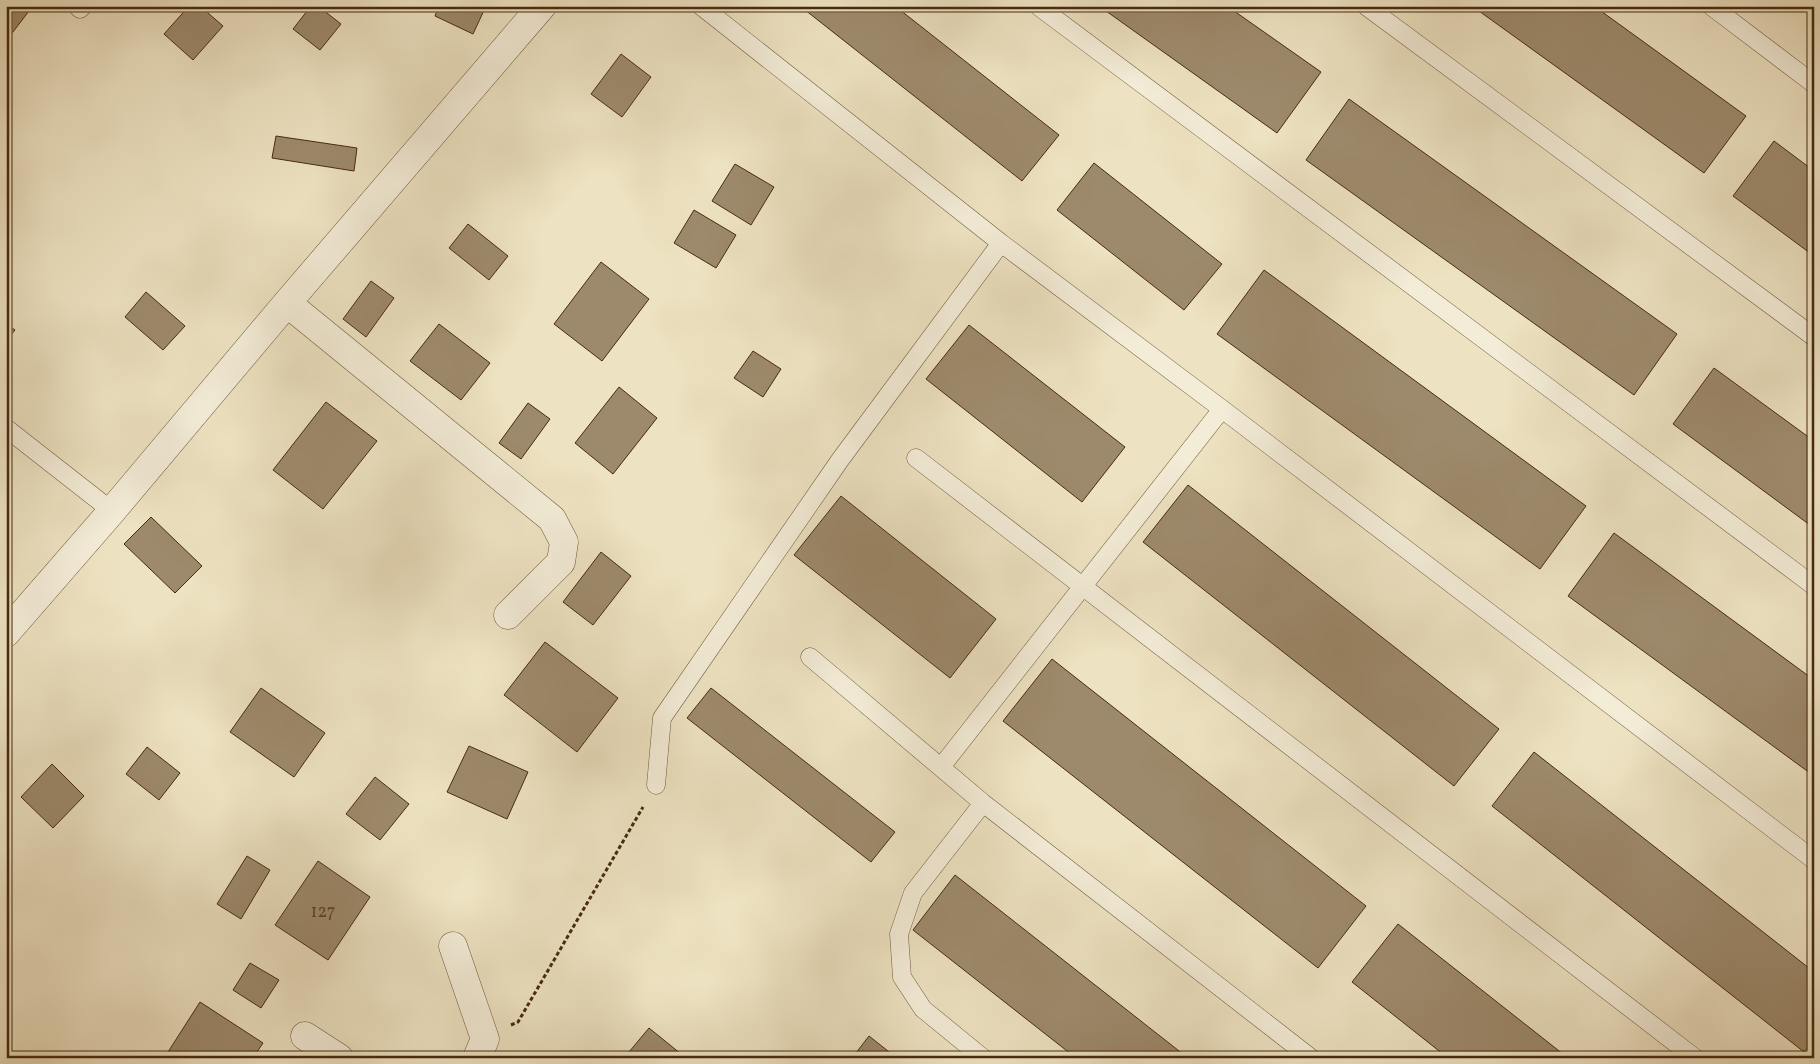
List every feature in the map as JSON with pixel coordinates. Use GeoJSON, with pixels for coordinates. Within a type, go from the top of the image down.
{"type":"FeatureCollection","features":[{"type":"Feature","properties":{"kind":"street"},"geometry":{"type":"LineString","coordinates":[[6,633],[112,512],[286,303],[542,6]]}},
{"type":"Feature","properties":{"kind":"street"},"geometry":{"type":"LineString","coordinates":[[286,303],[552,519],[564,542],[561,562],[508,615]]}},
{"type":"Feature","properties":{"kind":"street"},"geometry":{"type":"LineString","coordinates":[[453,946],[481,1048]]}},
{"type":"Feature","properties":{"kind":"street"},"geometry":{"type":"LineString","coordinates":[[305,1036],[339,1058]]}},
{"type":"Feature","properties":{"kind":"lane"},"geometry":{"type":"LineString","coordinates":[[77,6],[80,9],[82,6]]}},
{"type":"Feature","properties":{"kind":"lane"},"geometry":{"type":"LineString","coordinates":[[701,6],[1001,243],[1814,860]]}},
{"type":"Feature","properties":{"kind":"lane"},"geometry":{"type":"LineString","coordinates":[[1038,6],[1814,586]]}},
{"type":"Feature","properties":{"kind":"lane"},"geometry":{"type":"LineString","coordinates":[[1366,6],[1814,337]]}},
{"type":"Feature","properties":{"kind":"lane"},"geometry":{"type":"LineString","coordinates":[[1711,6],[1814,84]]}},
{"type":"Feature","properties":{"kind":"lane"},"geometry":{"type":"LineString","coordinates":[[656,785],[662,718],[840,460],[1001,243]]}},
{"type":"Feature","properties":{"kind":"lane"},"geometry":{"type":"LineString","coordinates":[[941,767],[1222,409]]}},
{"type":"Feature","properties":{"kind":"lane"},"geometry":{"type":"LineString","coordinates":[[6,428],[112,512]]}},
{"type":"Feature","properties":{"kind":"lane"},"geometry":{"type":"LineString","coordinates":[[916,458],[1695,1058]]}},
{"type":"Feature","properties":{"kind":"lane"},"geometry":{"type":"LineString","coordinates":[[810,657],[983,803],[1311,1058]]}},
{"type":"Feature","properties":{"kind":"lane"},"geometry":{"type":"LineString","coordinates":[[983,803],[913,893],[899,934],[902,976],[923,1009],[983,1058]]}},
{"type":"Feature","properties":{"kind":"path"},"geometry":{"type":"LineString","coordinates":[[481,1048],[518,1022],[656,785]]}},
{"type":"Feature","properties":{"kind":"building"},"geometry":{"type":"Polygon","coordinates":[[[6,6],[23,6],[29,11],[6,41],[6,6]]]}},
{"type":"Feature","properties":{"kind":"building"},"geometry":{"type":"Polygon","coordinates":[[[189,6],[200,6],[223,26],[193,60],[164,34],[189,6]]]}},
{"type":"Feature","properties":{"kind":"building"},"geometry":{"type":"Polygon","coordinates":[[[311,6],[318,6],[341,24],[320,50],[293,29],[311,6]]]}},
{"type":"Feature","properties":{"kind":"building"},"geometry":{"type":"Polygon","coordinates":[[[439,6],[486,6],[473,34],[435,16],[439,6]]]}},
{"type":"Feature","properties":{"kind":"building"},"geometry":{"type":"Polygon","coordinates":[[[800,6],[895,6],[1059,135],[1022,181],[800,6]]]}},
{"type":"Feature","properties":{"kind":"building"},"geometry":{"type":"Polygon","coordinates":[[[1099,6],[1227,6],[1321,72],[1277,133],[1099,6]]]}},
{"type":"Feature","properties":{"kind":"building"},"geometry":{"type":"Polygon","coordinates":[[[1472,6],[1594,6],[1746,116],[1704,173],[1472,6]]]}},
{"type":"Feature","properties":{"kind":"building"},"geometry":{"type":"Polygon","coordinates":[[[621,54],[651,77],[622,117],[591,94],[621,54]]]}},
{"type":"Feature","properties":{"kind":"building"},"geometry":{"type":"Polygon","coordinates":[[[1349,99],[1677,334],[1634,395],[1306,160],[1349,99]]]}},
{"type":"Feature","properties":{"kind":"building"},"geometry":{"type":"Polygon","coordinates":[[[276,136],[357,148],[354,171],[272,158],[276,136]]]}},
{"type":"Feature","properties":{"kind":"building"},"geometry":{"type":"Polygon","coordinates":[[[1774,141],[1814,171],[1814,256],[1733,196],[1774,141]]]}},
{"type":"Feature","properties":{"kind":"building"},"geometry":{"type":"Polygon","coordinates":[[[1094,163],[1222,264],[1184,310],[1057,210],[1094,163]]]}},
{"type":"Feature","properties":{"kind":"building"},"geometry":{"type":"Polygon","coordinates":[[[735,164],[774,187],[751,225],[712,201],[735,164]]]}},
{"type":"Feature","properties":{"kind":"building"},"geometry":{"type":"Polygon","coordinates":[[[694,210],[736,235],[716,268],[674,243],[694,210]]]}},
{"type":"Feature","properties":{"kind":"building"},"geometry":{"type":"Polygon","coordinates":[[[468,224],[508,256],[489,280],[449,248],[468,224]]]}},
{"type":"Feature","properties":{"kind":"building"},"geometry":{"type":"Polygon","coordinates":[[[601,262],[649,299],[602,361],[554,324],[601,262]]]}},
{"type":"Feature","properties":{"kind":"building"},"geometry":{"type":"Polygon","coordinates":[[[1264,270],[1586,506],[1540,569],[1217,334],[1264,270]]]}},
{"type":"Feature","properties":{"kind":"building"},"geometry":{"type":"Polygon","coordinates":[[[371,281],[394,298],[366,337],[343,319],[371,281]]]}},
{"type":"Feature","properties":{"kind":"building"},"geometry":{"type":"Polygon","coordinates":[[[146,292],[185,326],[163,350],[125,317],[146,292]]]}},
{"type":"Feature","properties":{"kind":"building"},"geometry":{"type":"Polygon","coordinates":[[[6,324],[15,330],[6,341],[6,324]]]}},
{"type":"Feature","properties":{"kind":"building"},"geometry":{"type":"Polygon","coordinates":[[[439,324],[490,363],[461,400],[410,361],[439,324]]]}},
{"type":"Feature","properties":{"kind":"building"},"geometry":{"type":"Polygon","coordinates":[[[969,325],[1125,447],[1082,502],[926,379],[969,325]]]}},
{"type":"Feature","properties":{"kind":"building"},"geometry":{"type":"Polygon","coordinates":[[[753,351],[781,369],[763,397],[734,378],[753,351]]]}},
{"type":"Feature","properties":{"kind":"building"},"geometry":{"type":"Polygon","coordinates":[[[1714,368],[1814,441],[1814,528],[1673,424],[1714,368]]]}},
{"type":"Feature","properties":{"kind":"building"},"geometry":{"type":"Polygon","coordinates":[[[619,387],[657,418],[613,474],[575,443],[619,387]]]}},
{"type":"Feature","properties":{"kind":"building"},"geometry":{"type":"Polygon","coordinates":[[[326,402],[377,441],[323,509],[273,470],[326,402]]]}},
{"type":"Feature","properties":{"kind":"building"},"geometry":{"type":"Polygon","coordinates":[[[528,403],[550,419],[521,459],[499,443],[528,403]]]}},
{"type":"Feature","properties":{"kind":"building"},"geometry":{"type":"Polygon","coordinates":[[[1188,485],[1499,729],[1454,786],[1143,542],[1188,485]]]}},
{"type":"Feature","properties":{"kind":"building"},"geometry":{"type":"Polygon","coordinates":[[[841,496],[996,619],[950,678],[794,555],[841,496]]]}},
{"type":"Feature","properties":{"kind":"building"},"geometry":{"type":"Polygon","coordinates":[[[151,517],[202,566],[175,593],[124,544],[151,517]]]}},
{"type":"Feature","properties":{"kind":"building"},"geometry":{"type":"Polygon","coordinates":[[[1614,533],[1814,680],[1814,776],[1568,596],[1614,533]]]}},
{"type":"Feature","properties":{"kind":"building"},"geometry":{"type":"Polygon","coordinates":[[[601,552],[631,576],[593,625],[563,602],[601,552]]]}},
{"type":"Feature","properties":{"kind":"building"},"geometry":{"type":"Polygon","coordinates":[[[545,642],[618,698],[577,752],[504,695],[545,642]]]}},
{"type":"Feature","properties":{"kind":"building"},"geometry":{"type":"Polygon","coordinates":[[[1052,659],[1366,906],[1318,968],[1003,721],[1052,659]]]}},
{"type":"Feature","properties":{"kind":"building"},"geometry":{"type":"Polygon","coordinates":[[[261,688],[325,733],[294,777],[230,732],[261,688]]]}},
{"type":"Feature","properties":{"kind":"building"},"geometry":{"type":"Polygon","coordinates":[[[711,688],[895,832],[871,862],[687,718],[711,688]]]}},
{"type":"Feature","properties":{"kind":"building"},"geometry":{"type":"Polygon","coordinates":[[[469,746],[528,772],[507,819],[447,792],[469,746]]]}},
{"type":"Feature","properties":{"kind":"building"},"geometry":{"type":"Polygon","coordinates":[[[147,747],[180,773],[159,800],[126,774],[147,747]]]}},
{"type":"Feature","properties":{"kind":"building"},"geometry":{"type":"Polygon","coordinates":[[[1534,752],[1814,972],[1814,1040],[1804,1052],[1492,806],[1534,752]]]}},
{"type":"Feature","properties":{"kind":"building"},"geometry":{"type":"Polygon","coordinates":[[[52,764],[84,796],[53,828],[21,797],[52,764]]]}},
{"type":"Feature","properties":{"kind":"building"},"geometry":{"type":"Polygon","coordinates":[[[375,777],[409,804],[380,840],[346,814],[375,777]]]}},
{"type":"Feature","properties":{"kind":"building"},"geometry":{"type":"Polygon","coordinates":[[[247,856],[270,870],[241,919],[217,904],[247,856]]]}},
{"type":"Feature","properties":{"kind":"building"},"geometry":{"type":"Polygon","coordinates":[[[318,861],[370,897],[328,960],[275,925],[318,861]]]}},
{"type":"Feature","properties":{"kind":"building"},"geometry":{"type":"Polygon","coordinates":[[[955,875],[1188,1058],[1076,1058],[913,930],[955,875]]]}},
{"type":"Feature","properties":{"kind":"building"},"geometry":{"type":"Polygon","coordinates":[[[1398,924],[1568,1058],[1448,1058],[1352,982],[1398,924]]]}},
{"type":"Feature","properties":{"kind":"building"},"geometry":{"type":"Polygon","coordinates":[[[250,963],[279,980],[261,1008],[233,990],[250,963]]]}},
{"type":"Feature","properties":{"kind":"building"},"geometry":{"type":"Polygon","coordinates":[[[200,1002],[263,1043],[253,1058],[177,1058],[168,1052],[200,1002]]]}},
{"type":"Feature","properties":{"kind":"building"},"geometry":{"type":"Polygon","coordinates":[[[649,1028],[686,1058],[624,1058],[649,1028]]]}},
{"type":"Feature","properties":{"kind":"building"},"geometry":{"type":"Polygon","coordinates":[[[869,1036],[893,1055],[891,1058],[852,1058],[869,1036]]]}}]}
